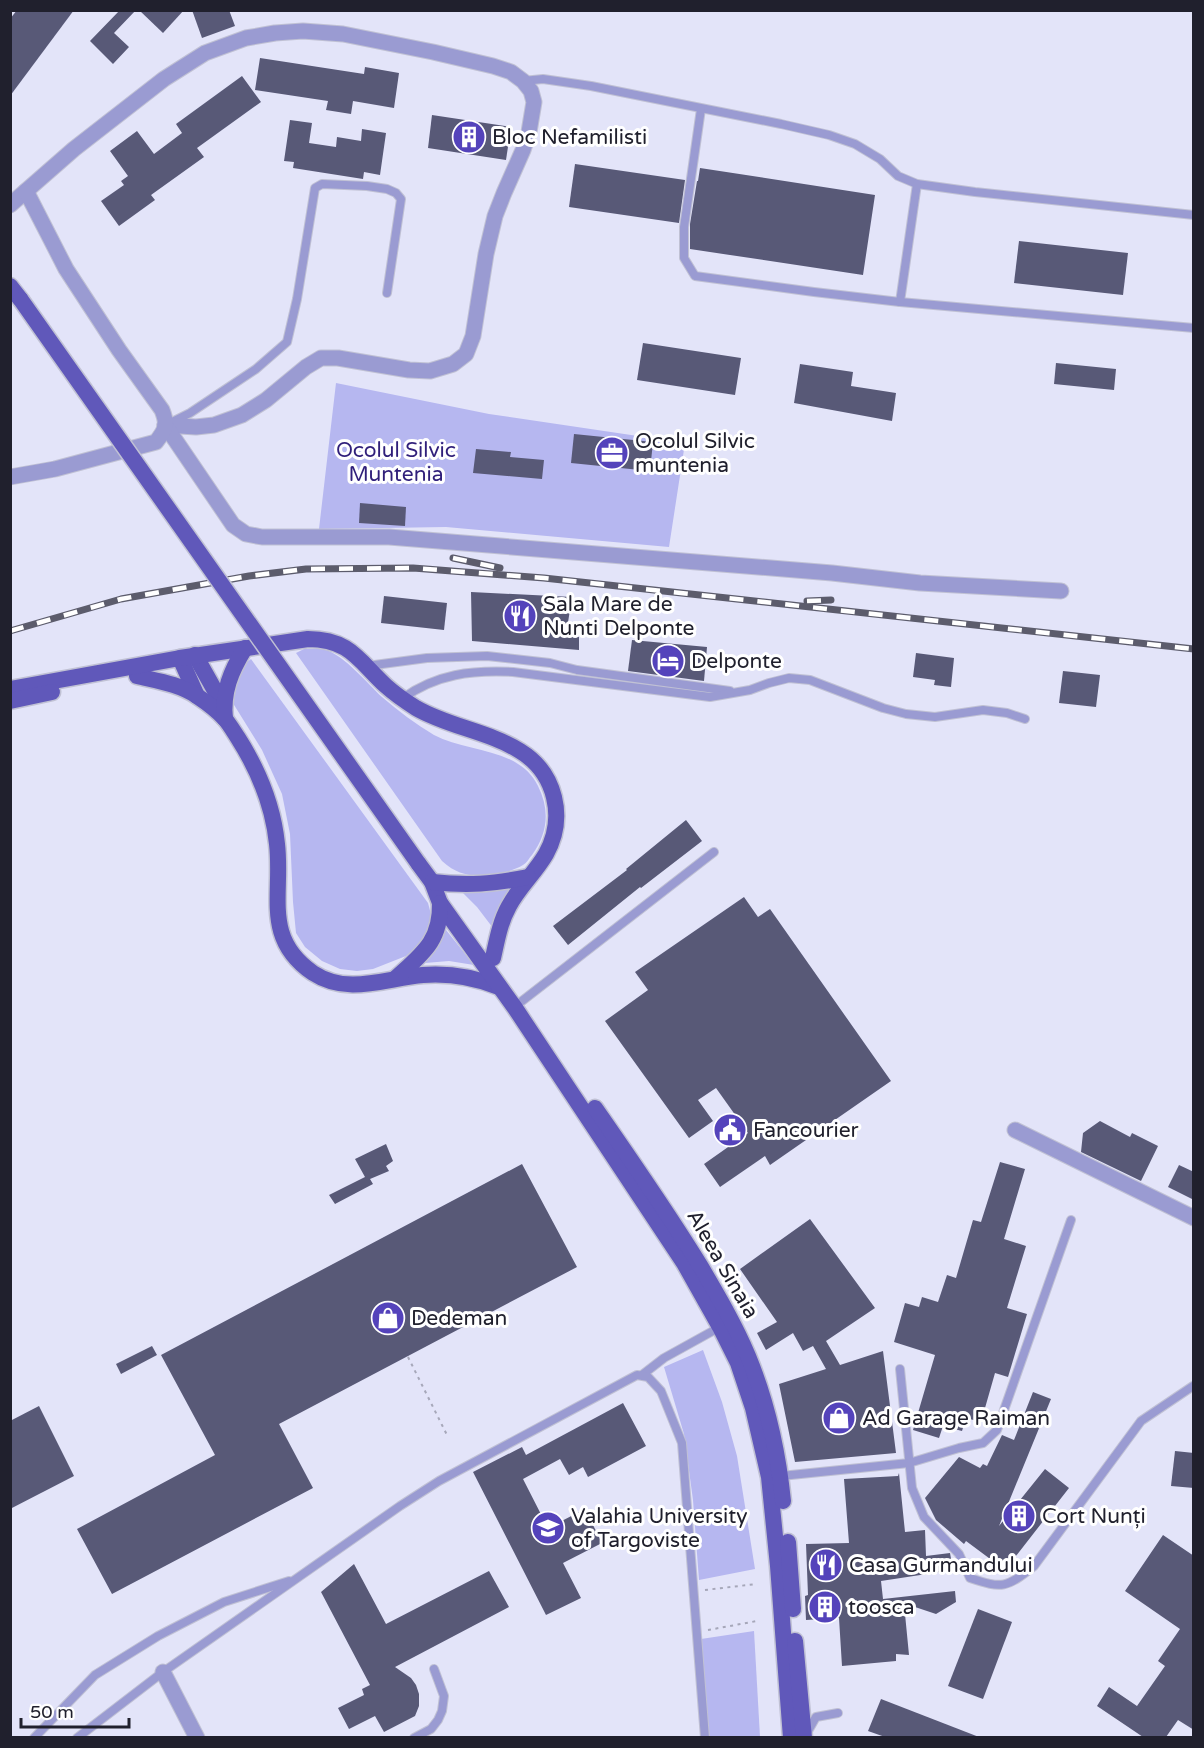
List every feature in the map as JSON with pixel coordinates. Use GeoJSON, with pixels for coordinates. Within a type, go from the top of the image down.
{"type":"FeatureCollection","features":[{"type":"Feature","properties":{"kind":"main road","name":"Aleea Sinaia"},"geometry":{"type":"LineString","coordinates":[[16,293],[432,882],[440,903],[500,987],[673,1246],[733,1351],[747,1386],[769,1477],[791,1737]]}},
{"type":"Feature","properties":{"kind":"main road"},"geometry":{"type":"LineString","coordinates":[[10,689],[245,648],[320,639],[346,647],[401,699],[450,724],[502,741],[522,752],[536,762],[555,794],[557,813],[555,829],[546,854],[508,907],[493,958]]}},
{"type":"Feature","properties":{"kind":"main road"},"geometry":{"type":"LineString","coordinates":[[224,712],[227,685],[245,648]]}},
{"type":"Feature","properties":{"kind":"main road"},"geometry":{"type":"LineString","coordinates":[[10,701],[137,676],[187,657]]}},
{"type":"Feature","properties":{"kind":"main road"},"geometry":{"type":"LineString","coordinates":[[187,657],[197,696]]}},
{"type":"Feature","properties":{"kind":"main road"},"geometry":{"type":"LineString","coordinates":[[187,657],[224,712],[260,777],[268,799],[278,844],[276,902],[279,925],[286,943],[298,961],[314,974],[333,983],[366,985],[396,978],[444,974],[482,980],[500,987]]}},
{"type":"Feature","properties":{"kind":"main road"},"geometry":{"type":"LineString","coordinates":[[137,676],[174,684],[224,712]]}},
{"type":"Feature","properties":{"kind":"main road"},"geometry":{"type":"LineString","coordinates":[[432,882],[472,885],[528,877]]}},
{"type":"Feature","properties":{"kind":"main road","name":"Aleea Sinaia"},"geometry":{"type":"LineString","coordinates":[[432,882],[450,896],[670,1217],[730,1319],[747,1355],[759,1385],[770,1424],[781,1476],[806,1734]]}},
{"type":"Feature","properties":{"kind":"main road"},"geometry":{"type":"LineString","coordinates":[[396,978],[422,954],[434,938],[439,926],[440,903]]}},
{"type":"Feature","properties":{"kind":"street"},"geometry":{"type":"LineString","coordinates":[[11,204],[74,149],[164,79],[205,53],[246,38],[303,31],[343,34],[493,66],[511,72],[531,91],[534,102],[529,132],[495,216],[486,254],[473,336],[466,354],[453,364],[430,371],[409,370],[338,358],[321,358],[306,367],[267,400],[242,415],[214,425],[196,427],[165,425]]}},
{"type":"Feature","properties":{"kind":"street"},"geometry":{"type":"LineString","coordinates":[[10,477],[101,458],[156,442],[164,432],[166,421],[162,410],[66,269],[26,191]]}},
{"type":"Feature","properties":{"kind":"street"},"geometry":{"type":"LineString","coordinates":[[165,425],[233,525],[246,534],[262,537],[401,538],[832,573],[920,583],[1061,591]]}},
{"type":"Feature","properties":{"kind":"street"},"geometry":{"type":"LineString","coordinates":[[1015,1131],[1194,1218]]}},
{"type":"Feature","properties":{"kind":"street"},"geometry":{"type":"LineString","coordinates":[[163,1672],[197,1737]]}},
{"type":"Feature","properties":{"kind":"lane"},"geometry":{"type":"LineString","coordinates":[[523,81],[543,79],[591,86],[829,135],[855,144],[880,159],[898,176],[916,184],[1194,215]]}},
{"type":"Feature","properties":{"kind":"lane"},"geometry":{"type":"LineString","coordinates":[[701,109],[684,227],[684,258],[695,276],[900,302],[1194,328]]}},
{"type":"Feature","properties":{"kind":"lane"},"geometry":{"type":"LineString","coordinates":[[165,425],[190,413],[256,369],[287,342],[297,299],[315,188],[322,184],[367,186],[387,189],[401,200],[387,293]]}},
{"type":"Feature","properties":{"kind":"lane"},"geometry":{"type":"LineString","coordinates":[[900,302],[916,184]]}},
{"type":"Feature","properties":{"kind":"lane"},"geometry":{"type":"LineString","coordinates":[[367,666],[427,658],[487,656],[550,663],[577,670],[737,692]]}},
{"type":"Feature","properties":{"kind":"lane"},"geometry":{"type":"LineString","coordinates":[[401,699],[419,686],[439,679],[465,673],[491,671],[710,697],[750,690],[769,682],[789,678],[810,680],[883,708],[906,714],[935,717],[983,710],[1007,713],[1024,719]]}},
{"type":"Feature","properties":{"kind":"lane"},"geometry":{"type":"LineString","coordinates":[[522,1002],[714,852]]}},
{"type":"Feature","properties":{"kind":"lane"},"geometry":{"type":"LineString","coordinates":[[781,1476],[909,1463],[983,1443],[997,1430],[1071,1220]]}},
{"type":"Feature","properties":{"kind":"lane"},"geometry":{"type":"LineString","coordinates":[[642,1375],[664,1358],[720,1327]]}},
{"type":"Feature","properties":{"kind":"lane"},"geometry":{"type":"LineString","coordinates":[[900,1369],[912,1488],[924,1516],[959,1554],[970,1578],[991,1585],[1013,1582],[1034,1566],[1141,1422],[1193,1386]]}},
{"type":"Feature","properties":{"kind":"lane"},"geometry":{"type":"LineString","coordinates":[[77,1737],[163,1672],[439,1481],[637,1375],[648,1377],[661,1391],[682,1443],[705,1737]]}},
{"type":"Feature","properties":{"kind":"lane"},"geometry":{"type":"LineString","coordinates":[[34,1737],[95,1675],[158,1636],[224,1602],[296,1578]]}},
{"type":"Feature","properties":{"kind":"lane"},"geometry":{"type":"LineString","coordinates":[[414,1737],[431,1729],[441,1711],[444,1696],[434,1669]]}},
{"type":"Feature","properties":{"kind":"lane"},"geometry":{"type":"LineString","coordinates":[[806,1734],[816,1717],[838,1713]]}},
{"type":"Feature","properties":{"kind":"path"},"geometry":{"type":"LineString","coordinates":[[408,1357],[448,1437]]}},
{"type":"Feature","properties":{"kind":"path"},"geometry":{"type":"LineString","coordinates":[[693,1592],[756,1584]]}},
{"type":"Feature","properties":{"kind":"path"},"geometry":{"type":"LineString","coordinates":[[696,1632],[757,1621]]}},
{"type":"Feature","properties":{"kind":"green space","name":"Ocolul Silvic Muntenia"},"geometry":{"type":"Polygon","coordinates":[[[336,383],[489,414],[685,443],[669,547],[446,527],[319,529],[336,383]]]}},
{"type":"Feature","properties":{"kind":"green space"},"geometry":{"type":"Polygon","coordinates":[[[304,649],[324,649],[341,658],[388,702],[434,735],[447,741],[505,757],[529,773],[542,795],[546,821],[537,847],[526,863],[502,873],[475,875],[458,872],[442,861],[296,653],[304,649]]]}},
{"type":"Feature","properties":{"kind":"green space"},"geometry":{"type":"Polygon","coordinates":[[[251,659],[428,903],[432,918],[429,931],[421,944],[406,956],[373,969],[357,971],[340,969],[322,961],[305,947],[296,933],[290,834],[282,794],[262,750],[231,700],[238,669],[251,659]]]}},
{"type":"Feature","properties":{"kind":"green space"},"geometry":{"type":"Polygon","coordinates":[[[513,888],[493,928],[463,893],[488,892],[513,888]]]}},
{"type":"Feature","properties":{"kind":"green space"},"geometry":{"type":"Polygon","coordinates":[[[446,930],[474,965],[449,961],[425,963],[440,943],[446,930]]]}},
{"type":"Feature","properties":{"kind":"green space"},"geometry":{"type":"Polygon","coordinates":[[[703,1350],[722,1402],[737,1456],[755,1569],[699,1580],[693,1500],[684,1434],[664,1367],[703,1350]]]}},
{"type":"Feature","properties":{"kind":"green space"},"geometry":{"type":"Polygon","coordinates":[[[754,1631],[760,1737],[708,1737],[701,1639],[754,1631]]]}},
{"type":"Feature","properties":{"kind":"building"},"geometry":{"type":"Polygon","coordinates":[[[17,10],[74,10],[10,96],[10,19],[17,10]]]}},
{"type":"Feature","properties":{"kind":"building"},"geometry":{"type":"Polygon","coordinates":[[[120,10],[136,10],[114,33],[129,47],[113,64],[90,41],[120,10]]]}},
{"type":"Feature","properties":{"kind":"building"},"geometry":{"type":"Polygon","coordinates":[[[139,10],[184,10],[163,33],[139,10]]]}},
{"type":"Feature","properties":{"kind":"building"},"geometry":{"type":"Polygon","coordinates":[[[192,10],[229,10],[235,26],[202,38],[192,10]]]}},
{"type":"Feature","properties":{"kind":"building"},"geometry":{"type":"Polygon","coordinates":[[[260,58],[364,74],[365,67],[399,73],[394,108],[353,101],[351,114],[326,110],[328,101],[255,90],[260,58]]]}},
{"type":"Feature","properties":{"kind":"building"},"geometry":{"type":"Polygon","coordinates":[[[242,76],[261,102],[197,148],[204,157],[151,195],[155,200],[119,226],[101,201],[124,185],[121,181],[128,176],[110,151],[137,131],[154,154],[182,133],[176,124],[242,76]]]}},
{"type":"Feature","properties":{"kind":"building","name":"Bloc Nefamilisti"},"geometry":{"type":"Polygon","coordinates":[[[432,115],[511,127],[506,160],[428,148],[432,115]]]}},
{"type":"Feature","properties":{"kind":"building"},"geometry":{"type":"Polygon","coordinates":[[[290,120],[312,123],[309,143],[336,147],[337,137],[361,141],[362,129],[386,133],[380,175],[364,172],[363,179],[293,168],[294,162],[284,161],[290,120]]]}},
{"type":"Feature","properties":{"kind":"building"},"geometry":{"type":"Polygon","coordinates":[[[575,164],[685,180],[679,223],[569,207],[575,164]]]}},
{"type":"Feature","properties":{"kind":"building"},"geometry":{"type":"Polygon","coordinates":[[[700,168],[875,195],[863,275],[690,249],[690,224],[700,168]]]}},
{"type":"Feature","properties":{"kind":"building"},"geometry":{"type":"Polygon","coordinates":[[[1019,241],[1128,253],[1123,295],[1014,283],[1019,241]]]}},
{"type":"Feature","properties":{"kind":"building"},"geometry":{"type":"Polygon","coordinates":[[[643,343],[741,358],[735,395],[637,380],[643,343]]]}},
{"type":"Feature","properties":{"kind":"building"},"geometry":{"type":"Polygon","coordinates":[[[1056,363],[1116,369],[1114,390],[1054,384],[1056,363]]]}},
{"type":"Feature","properties":{"kind":"building"},"geometry":{"type":"Polygon","coordinates":[[[800,364],[853,372],[851,386],[896,393],[892,421],[794,403],[800,364]]]}},
{"type":"Feature","properties":{"kind":"building","name":"Ocolul Silvic muntenia"},"geometry":{"type":"Polygon","coordinates":[[[574,434],[653,442],[650,471],[571,463],[574,434]]]}},
{"type":"Feature","properties":{"kind":"building"},"geometry":{"type":"Polygon","coordinates":[[[476,449],[511,452],[510,457],[544,460],[542,479],[473,473],[476,449]]]}},
{"type":"Feature","properties":{"kind":"building"},"geometry":{"type":"Polygon","coordinates":[[[360,503],[406,507],[405,526],[359,523],[360,503]]]}},
{"type":"Feature","properties":{"kind":"building","name":"Sala Mare de Nunti Delponte"},"geometry":{"type":"Polygon","coordinates":[[[471,592],[572,597],[566,635],[579,637],[579,650],[472,641],[471,592]]]}},
{"type":"Feature","properties":{"kind":"building"},"geometry":{"type":"Polygon","coordinates":[[[384,596],[447,603],[444,630],[381,623],[384,596]]]}},
{"type":"Feature","properties":{"kind":"building","name":"Delponte"},"geometry":{"type":"Polygon","coordinates":[[[632,640],[707,647],[704,681],[628,671],[632,640]]]}},
{"type":"Feature","properties":{"kind":"building"},"geometry":{"type":"Polygon","coordinates":[[[916,653],[954,658],[951,687],[934,685],[935,680],[913,677],[916,653]]]}},
{"type":"Feature","properties":{"kind":"building"},"geometry":{"type":"Polygon","coordinates":[[[1063,671],[1100,675],[1096,707],[1059,703],[1063,671]]]}},
{"type":"Feature","properties":{"kind":"building"},"geometry":{"type":"Polygon","coordinates":[[[686,820],[702,841],[568,945],[553,926],[627,870],[686,820]]]}},
{"type":"Feature","properties":{"kind":"building"},"geometry":{"type":"Polygon","coordinates":[[[744,897],[758,917],[770,909],[891,1081],[770,1165],[765,1156],[720,1187],[704,1164],[748,1133],[716,1088],[698,1100],[713,1121],[689,1138],[605,1021],[648,990],[635,972],[744,897]]]}},
{"type":"Feature","properties":{"kind":"building"},"geometry":{"type":"Polygon","coordinates":[[[1100,1121],[1130,1137],[1132,1133],[1158,1146],[1141,1181],[1081,1152],[1083,1133],[1100,1121]]]}},
{"type":"Feature","properties":{"kind":"building"},"geometry":{"type":"Polygon","coordinates":[[[386,1144],[393,1161],[386,1166],[389,1171],[370,1179],[373,1184],[335,1204],[329,1195],[365,1177],[355,1159],[386,1144]]]}},
{"type":"Feature","properties":{"kind":"building"},"geometry":{"type":"Polygon","coordinates":[[[1000,1162],[1025,1169],[1004,1239],[1026,1246],[1007,1308],[1027,1314],[1008,1377],[995,1373],[981,1422],[966,1418],[962,1431],[943,1426],[939,1438],[913,1430],[935,1355],[894,1342],[905,1303],[919,1307],[922,1297],[938,1302],[947,1275],[956,1278],[973,1220],[981,1222],[1000,1162]]]}},
{"type":"Feature","properties":{"kind":"building"},"geometry":{"type":"Polygon","coordinates":[[[522,1164],[577,1267],[279,1424],[313,1488],[112,1594],[77,1529],[215,1455],[161,1355],[522,1164]]]}},
{"type":"Feature","properties":{"kind":"building"},"geometry":{"type":"Polygon","coordinates":[[[1179,1165],[1194,1172],[1194,1200],[1168,1187],[1179,1165]]]}},
{"type":"Feature","properties":{"kind":"building"},"geometry":{"type":"Polygon","coordinates":[[[810,1219],[875,1308],[826,1341],[840,1365],[883,1351],[896,1453],[795,1462],[779,1384],[826,1369],[813,1346],[803,1351],[793,1333],[766,1350],[757,1333],[777,1322],[740,1269],[810,1219]]]}},
{"type":"Feature","properties":{"kind":"building"},"geometry":{"type":"Polygon","coordinates":[[[152,1346],[157,1355],[121,1374],[116,1364],[152,1346]]]}},
{"type":"Feature","properties":{"kind":"building"},"geometry":{"type":"Polygon","coordinates":[[[1033,1392],[1051,1399],[999,1526],[1045,1469],[1069,1488],[1005,1570],[966,1541],[964,1544],[936,1520],[925,1498],[959,1457],[980,1468],[983,1464],[987,1466],[1002,1435],[1014,1440],[1033,1392]]]}},
{"type":"Feature","properties":{"kind":"building"},"geometry":{"type":"Polygon","coordinates":[[[623,1403],[646,1446],[588,1477],[583,1467],[569,1475],[560,1459],[523,1479],[548,1528],[585,1509],[602,1543],[563,1563],[581,1598],[546,1615],[473,1472],[522,1447],[526,1455],[623,1403]]]}},
{"type":"Feature","properties":{"kind":"building"},"geometry":{"type":"Polygon","coordinates":[[[39,1406],[74,1476],[10,1509],[10,1421],[39,1406]]]}},
{"type":"Feature","properties":{"kind":"building"},"geometry":{"type":"Polygon","coordinates":[[[1175,1451],[1194,1453],[1194,1488],[1171,1486],[1175,1451]]]}},
{"type":"Feature","properties":{"kind":"building"},"geometry":{"type":"Polygon","coordinates":[[[899,1473],[905,1532],[925,1530],[926,1556],[950,1553],[953,1570],[881,1581],[883,1599],[955,1591],[956,1602],[936,1614],[909,1605],[909,1614],[905,1614],[909,1655],[896,1654],[896,1661],[842,1666],[839,1618],[806,1620],[805,1596],[808,1595],[806,1544],[849,1543],[844,1479],[898,1476],[899,1473]]]}},
{"type":"Feature","properties":{"kind":"building"},"geometry":{"type":"Polygon","coordinates":[[[1163,1535],[1194,1556],[1194,1730],[1178,1720],[1166,1737],[1143,1737],[1097,1706],[1109,1687],[1137,1706],[1165,1666],[1158,1661],[1180,1629],[1125,1591],[1163,1535]]]}},
{"type":"Feature","properties":{"kind":"building"},"geometry":{"type":"Polygon","coordinates":[[[354,1564],[386,1624],[489,1571],[509,1607],[395,1667],[411,1678],[416,1685],[419,1706],[415,1716],[384,1732],[375,1716],[349,1729],[338,1708],[364,1695],[362,1689],[370,1685],[321,1592],[354,1564]]]}},
{"type":"Feature","properties":{"kind":"building"},"geometry":{"type":"Polygon","coordinates":[[[978,1609],[1012,1622],[983,1699],[948,1686],[978,1609]]]}},
{"type":"Feature","properties":{"kind":"building"},"geometry":{"type":"Polygon","coordinates":[[[881,1699],[979,1737],[885,1737],[868,1731],[881,1699]]]}},
{"type":"Feature","properties":{"kind":"railway"},"geometry":{"type":"LineString","coordinates":[[453,558],[500,568]]}},
{"type":"Feature","properties":{"kind":"railway"},"geometry":{"type":"LineString","coordinates":[[10,631],[121,599],[249,576],[306,569],[413,568],[544,578],[1194,649]]}},
{"type":"Feature","properties":{"kind":"railway"},"geometry":{"type":"LineString","coordinates":[[807,601],[831,600]]}},
{"type":"Feature","properties":{"kind":"place","name":"Bloc Nefamilisti"},"geometry":{"type":"Point","coordinates":[469,137]}},
{"type":"Feature","properties":{"kind":"place","name":"Ocolul Silvic muntenia"},"geometry":{"type":"Point","coordinates":[612,453]}},
{"type":"Feature","properties":{"kind":"place","name":"Sala Mare de Nunti Delponte"},"geometry":{"type":"Point","coordinates":[520,616]}},
{"type":"Feature","properties":{"kind":"place","name":"Delponte"},"geometry":{"type":"Point","coordinates":[668,661]}},
{"type":"Feature","properties":{"kind":"place","name":"Fancourier"},"geometry":{"type":"Point","coordinates":[730,1130]}},
{"type":"Feature","properties":{"kind":"place","name":"Dedeman"},"geometry":{"type":"Point","coordinates":[388,1318]}},
{"type":"Feature","properties":{"kind":"place","name":"Ad Garage Raiman"},"geometry":{"type":"Point","coordinates":[839,1418]}},
{"type":"Feature","properties":{"kind":"place","name":"Cort Nunți"},"geometry":{"type":"Point","coordinates":[1019,1516]}},
{"type":"Feature","properties":{"kind":"place","name":"Valahia University of Targoviste"},"geometry":{"type":"Point","coordinates":[548,1528]}},
{"type":"Feature","properties":{"kind":"place","name":"Casa Gurmandului"},"geometry":{"type":"Point","coordinates":[826,1565]}},
{"type":"Feature","properties":{"kind":"place","name":"toosca"},"geometry":{"type":"Point","coordinates":[825,1607]}}]}
